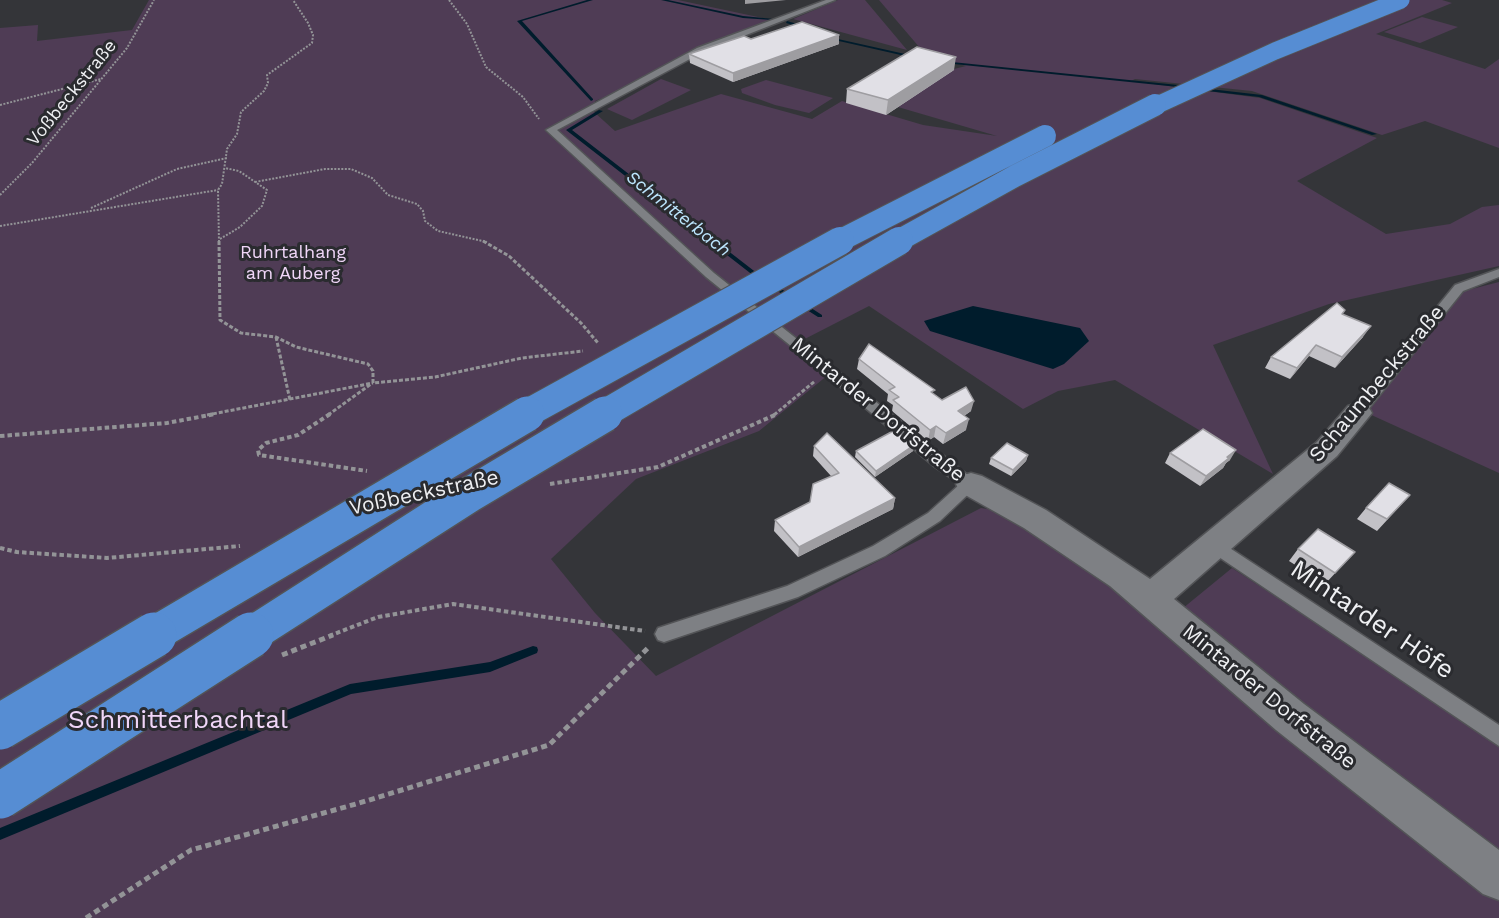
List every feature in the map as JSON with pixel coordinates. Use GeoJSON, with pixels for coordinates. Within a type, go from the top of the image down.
{"type":"FeatureCollection","features":[{"type":"Feature","properties":{"kind":"highway"},"geometry":{"type":"LineString","coordinates":[[0,727],[388,494],[802,260],[988,164],[1122,100],[1251,44],[1363,0]]}},
{"type":"Feature","properties":{"kind":"highway"},"geometry":{"type":"LineString","coordinates":[[0,796],[469,495],[832,278],[1006,181],[1148,109],[1275,51],[1401,0]]}},
{"type":"Feature","properties":{"kind":"street","name":"Schaumbeckstraße"},"geometry":{"type":"LineString","coordinates":[[1150,599],[1216,546],[1327,449],[1358,413]]}},
{"type":"Feature","properties":{"kind":"street","name":"Mintarder Dorfstraße"},"geometry":{"type":"LineString","coordinates":[[971,484],[1035,519],[1150,599],[1290,717],[1499,878]]}},
{"type":"Feature","properties":{"kind":"lane"},"geometry":{"type":"LineString","coordinates":[[551,130],[700,50],[832,0]]}},
{"type":"Feature","properties":{"kind":"lane","name":"Mintarder Dorfstraße"},"geometry":{"type":"LineString","coordinates":[[551,130],[710,275],[828,369],[923,450],[971,484]]}},
{"type":"Feature","properties":{"kind":"lane","name":"Schaumbeckstraße"},"geometry":{"type":"LineString","coordinates":[[1358,413],[1459,288],[1499,273]]}},
{"type":"Feature","properties":{"kind":"lane"},"geometry":{"type":"LineString","coordinates":[[664,634],[792,592],[879,551],[934,517],[971,484]]}},
{"type":"Feature","properties":{"kind":"lane","name":"Mintarder Höfe"},"geometry":{"type":"LineString","coordinates":[[1216,546],[1499,736]]}},
{"type":"Feature","properties":{"kind":"path","name":"Voßbeckstraße"},"geometry":{"type":"LineString","coordinates":[[0,195],[32,163],[127,48],[154,0]]}},
{"type":"Feature","properties":{"kind":"path"},"geometry":{"type":"LineString","coordinates":[[293,0],[313,34],[312,43],[267,75],[264,91],[241,112],[237,134],[227,149],[222,184],[218,190],[220,320],[241,333],[276,337],[296,347],[368,364],[373,371],[373,383]]}},
{"type":"Feature","properties":{"kind":"path"},"geometry":{"type":"LineString","coordinates":[[449,0],[467,24],[486,67],[523,97],[539,120],[551,130]]}},
{"type":"Feature","properties":{"kind":"path"},"geometry":{"type":"LineString","coordinates":[[0,105],[101,79]]}},
{"type":"Feature","properties":{"kind":"path"},"geometry":{"type":"LineString","coordinates":[[85,211],[177,170],[227,158]]}},
{"type":"Feature","properties":{"kind":"path"},"geometry":{"type":"LineString","coordinates":[[220,239],[240,227],[262,206],[267,190],[239,171],[225,168]]}},
{"type":"Feature","properties":{"kind":"path"},"geometry":{"type":"LineString","coordinates":[[255,182],[325,169],[351,170],[372,178],[388,195],[417,204],[423,211],[425,221],[438,231],[478,239],[509,256],[595,337],[601,351]]}},
{"type":"Feature","properties":{"kind":"path"},"geometry":{"type":"LineString","coordinates":[[0,226],[218,190]]}},
{"type":"Feature","properties":{"kind":"path"},"geometry":{"type":"LineString","coordinates":[[276,337],[290,400]]}},
{"type":"Feature","properties":{"kind":"path"},"geometry":{"type":"LineString","coordinates":[[0,436],[166,423],[373,383],[435,377],[522,358],[590,351]]}},
{"type":"Feature","properties":{"kind":"path"},"geometry":{"type":"LineString","coordinates":[[549,485],[658,467],[767,420],[787,407],[828,369]]}},
{"type":"Feature","properties":{"kind":"path"},"geometry":{"type":"LineString","coordinates":[[369,471],[347,470],[269,457],[259,455],[258,450],[266,443],[298,435],[312,427],[373,383]]}},
{"type":"Feature","properties":{"kind":"path"},"geometry":{"type":"LineString","coordinates":[[0,548],[17,552],[107,558],[218,550],[252,543]]}},
{"type":"Feature","properties":{"kind":"path"},"geometry":{"type":"LineString","coordinates":[[278,656],[378,617],[453,604],[664,634]]}},
{"type":"Feature","properties":{"kind":"path"},"geometry":{"type":"LineString","coordinates":[[86,918],[191,850],[356,804],[549,745],[664,634]]}},
{"type":"Feature","properties":{"kind":"green space"},"geometry":{"type":"Polygon","coordinates":[[[149,0],[678,0],[772,20],[700,48],[623,90],[595,101],[594,112],[615,131],[721,94],[812,119],[842,101],[923,125],[997,136],[898,107],[954,69],[966,66],[926,55],[879,0],[1442,0],[1452,3],[1376,34],[1485,69],[1499,59],[1499,148],[1425,121],[1382,135],[1252,91],[1135,79],[1131,81],[1260,98],[1377,138],[1297,181],[1386,234],[1450,224],[1482,207],[1499,205],[1499,266],[1329,304],[1213,345],[1273,474],[1115,380],[1058,391],[1023,409],[869,306],[793,345],[828,375],[759,431],[636,479],[551,559],[595,613],[656,676],[981,508],[1001,511],[1166,622],[1232,568],[1499,743],[1499,918],[0,918],[0,28],[38,25],[37,41],[132,30],[149,0]]]}},
{"type":"Feature","properties":{"kind":"green space"},"geometry":{"type":"Polygon","coordinates":[[[838,0],[865,0],[907,50],[793,19],[838,0]]]}},
{"type":"Feature","properties":{"kind":"green space"},"geometry":{"type":"Polygon","coordinates":[[[1422,17],[1458,27],[1420,43],[1384,32],[1422,17]]]}},
{"type":"Feature","properties":{"kind":"green space"},"geometry":{"type":"Polygon","coordinates":[[[661,79],[691,90],[632,120],[607,109],[661,79]]]}},
{"type":"Feature","properties":{"kind":"green space"},"geometry":{"type":"Polygon","coordinates":[[[766,80],[833,98],[809,113],[775,105],[742,93],[741,89],[766,80]]]}},
{"type":"Feature","properties":{"kind":"green space"},"geometry":{"type":"Polygon","coordinates":[[[1499,282],[1499,473],[1367,413],[1464,291],[1499,282]]]}},
{"type":"Feature","properties":{"kind":"water"},"geometry":{"type":"Polygon","coordinates":[[[973,306],[1080,328],[1089,341],[1064,364],[1053,369],[930,331],[924,321],[973,306]]]}},
{"type":"Feature","properties":{"kind":"building"},"geometry":{"type":"Polygon","coordinates":[[[802,22],[839,35],[733,73],[689,54],[744,36],[751,39],[802,22]]]}},
{"type":"Feature","properties":{"kind":"building"},"geometry":{"type":"Polygon","coordinates":[[[917,47],[956,57],[888,100],[847,89],[917,47]]]}},
{"type":"Feature","properties":{"kind":"building"},"geometry":{"type":"Polygon","coordinates":[[[1337,303],[1345,310],[1342,314],[1371,326],[1342,357],[1316,345],[1297,368],[1271,357],[1337,303]]]}},
{"type":"Feature","properties":{"kind":"building"},"geometry":{"type":"Polygon","coordinates":[[[869,344],[935,390],[931,392],[942,400],[966,387],[974,401],[958,411],[969,419],[946,433],[936,426],[930,430],[893,400],[899,397],[889,390],[895,387],[859,359],[869,344]]]}},
{"type":"Feature","properties":{"kind":"building"},"geometry":{"type":"Polygon","coordinates":[[[1203,429],[1236,450],[1206,476],[1170,453],[1203,429]]]}},
{"type":"Feature","properties":{"kind":"building"},"geometry":{"type":"Polygon","coordinates":[[[895,430],[914,445],[876,471],[856,451],[895,430]]]}},
{"type":"Feature","properties":{"kind":"building"},"geometry":{"type":"Polygon","coordinates":[[[827,433],[895,498],[799,547],[775,520],[810,502],[813,484],[839,473],[814,446],[827,433]]]}},
{"type":"Feature","properties":{"kind":"building"},"geometry":{"type":"Polygon","coordinates":[[[1007,443],[1028,455],[1013,470],[991,458],[1007,443]]]}},
{"type":"Feature","properties":{"kind":"building"},"geometry":{"type":"Polygon","coordinates":[[[1389,483],[1410,495],[1387,519],[1366,508],[1389,483]]]}},
{"type":"Feature","properties":{"kind":"building"},"geometry":{"type":"Polygon","coordinates":[[[1318,529],[1355,552],[1335,573],[1298,549],[1318,529]]]}},
{"type":"Feature","properties":{"kind":"waterway","name":"Schmitterbach"},"geometry":{"type":"LineString","coordinates":[[591,0],[519,21],[591,100]]}},
{"type":"Feature","properties":{"kind":"waterway"},"geometry":{"type":"LineString","coordinates":[[663,0],[743,17],[772,19]]}},
{"type":"Feature","properties":{"kind":"waterway"},"geometry":{"type":"LineString","coordinates":[[787,22],[807,28]]}},
{"type":"Feature","properties":{"kind":"waterway"},"geometry":{"type":"LineString","coordinates":[[830,38],[914,57]]}},
{"type":"Feature","properties":{"kind":"waterway"},"geometry":{"type":"LineString","coordinates":[[944,62],[1188,87]]}},
{"type":"Feature","properties":{"kind":"waterway"},"geometry":{"type":"LineString","coordinates":[[1201,89],[1260,96],[1374,134]]}},
{"type":"Feature","properties":{"kind":"waterway","name":"Schmitterbach"},"geometry":{"type":"LineString","coordinates":[[601,111],[569,130],[756,275],[820,316]]}},
{"type":"Feature","properties":{"kind":"waterway","name":"Schmitterbach"},"geometry":{"type":"LineString","coordinates":[[0,834],[350,689],[490,667],[533,650]]}},
{"type":"Feature","properties":{"kind":"park label","name":"Ruhrtalhang am Auberg"},"geometry":{"type":"Point","coordinates":[293,263]}},
{"type":"Feature","properties":{"kind":"park label","name":"Schmitterbachtal"},"geometry":{"type":"Point","coordinates":[178,720]}}]}
